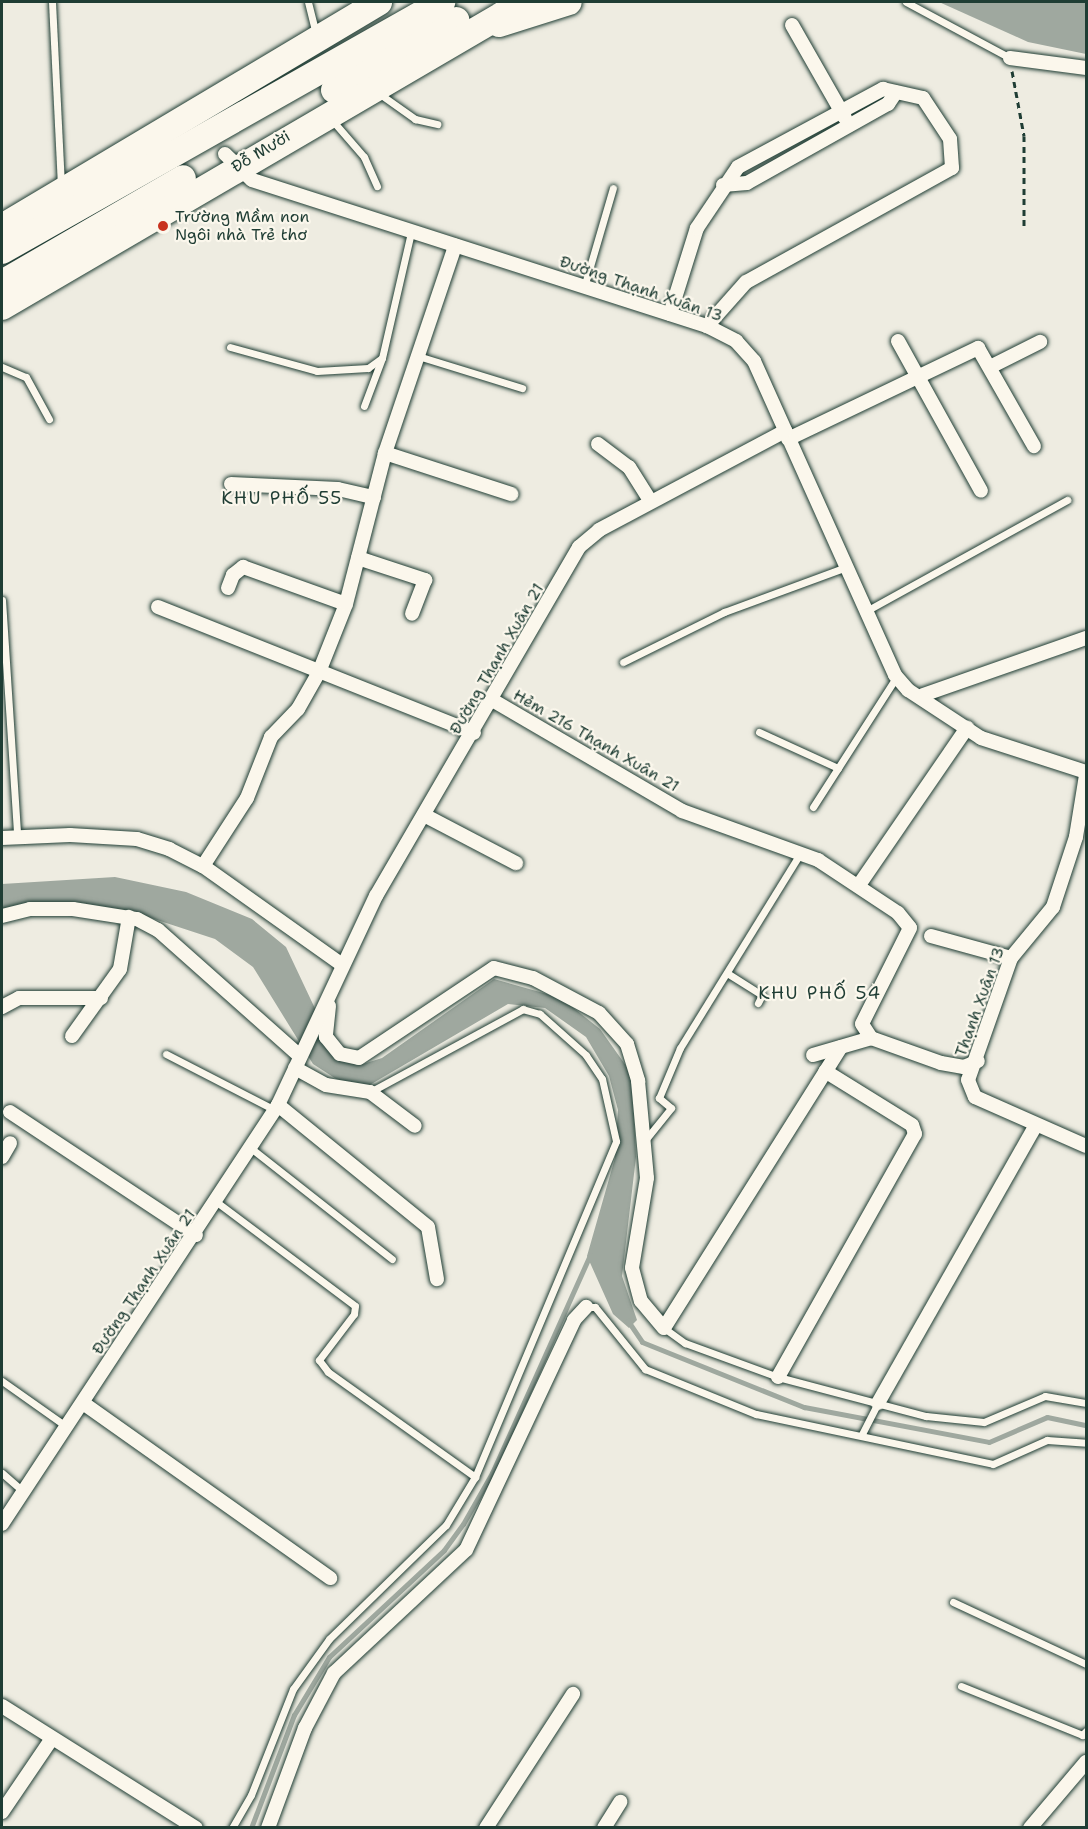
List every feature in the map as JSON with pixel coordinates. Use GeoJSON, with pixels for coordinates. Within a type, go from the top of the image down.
{"type":"FeatureCollection","features":[{"type":"Feature","properties":{"kind":"highway"},"geometry":{"type":"LineString","coordinates":[[2,251],[67,201],[379,2]]}},
{"type":"Feature","properties":{"kind":"highway"},"geometry":{"type":"LineString","coordinates":[[2,227],[67,201],[442,2]]}},
{"type":"Feature","properties":{"kind":"highway","name":"Đỗ Mười"},"geometry":{"type":"LineString","coordinates":[[2,307],[231,160],[487,2]]}},
{"type":"Feature","properties":{"kind":"highway","name":"Đỗ Mười"},"geometry":{"type":"LineString","coordinates":[[2,283],[231,160],[326,114],[524,2]]}},
{"type":"Feature","properties":{"kind":"highway"},"geometry":{"type":"LineString","coordinates":[[478,27],[528,19],[569,2]]}},
{"type":"Feature","properties":{"kind":"street"},"geometry":{"type":"LineString","coordinates":[[792,24],[849,125]]}},
{"type":"Feature","properties":{"kind":"street"},"geometry":{"type":"LineString","coordinates":[[1010,58],[1086,68]]}},
{"type":"Feature","properties":{"kind":"street"},"geometry":{"type":"LineString","coordinates":[[670,314],[697,228],[723,185],[738,167],[883,89],[911,92],[930,107],[950,139],[952,168],[746,282],[707,326]]}},
{"type":"Feature","properties":{"kind":"street"},"geometry":{"type":"LineString","coordinates":[[723,185],[747,183],[888,104],[896,92]]}},
{"type":"Feature","properties":{"kind":"street","name":"Đường Thạnh Xuân 13"},"geometry":{"type":"LineString","coordinates":[[231,160],[252,180],[707,326],[746,350],[897,676],[908,690],[923,695]]}},
{"type":"Feature","properties":{"kind":"street"},"geometry":{"type":"LineString","coordinates":[[203,866],[247,798],[271,737],[298,709],[319,672],[346,604],[385,453],[455,246]]}},
{"type":"Feature","properties":{"kind":"street"},"geometry":{"type":"LineString","coordinates":[[898,341],[981,491]]}},
{"type":"Feature","properties":{"kind":"street"},"geometry":{"type":"LineString","coordinates":[[1034,446],[992,366],[1040,342]]}},
{"type":"Feature","properties":{"kind":"street","name":"Đường Thạnh Xuân 21"},"geometry":{"type":"LineString","coordinates":[[2,1524],[218,1203],[277,1108],[341,964],[424,815],[494,701],[579,548],[599,530],[651,502],[786,435],[978,348],[992,366]]}},
{"type":"Feature","properties":{"kind":"street"},"geometry":{"type":"LineString","coordinates":[[598,444],[629,467],[651,502]]}},
{"type":"Feature","properties":{"kind":"street"},"geometry":{"type":"LineString","coordinates":[[385,453],[511,494]]}},
{"type":"Feature","properties":{"kind":"street"},"geometry":{"type":"LineString","coordinates":[[231,483],[338,489],[374,497]]}},
{"type":"Feature","properties":{"kind":"street"},"geometry":{"type":"LineString","coordinates":[[358,558],[425,580],[412,614]]}},
{"type":"Feature","properties":{"kind":"street"},"geometry":{"type":"LineString","coordinates":[[228,588],[243,567],[346,604]]}},
{"type":"Feature","properties":{"kind":"street"},"geometry":{"type":"LineString","coordinates":[[158,607],[474,733]]}},
{"type":"Feature","properties":{"kind":"street"},"geometry":{"type":"LineString","coordinates":[[923,695],[1086,638]]}},
{"type":"Feature","properties":{"kind":"street","name":"Thạnh Xuân 13"},"geometry":{"type":"LineString","coordinates":[[923,695],[967,728],[1086,774],[1076,837],[1053,907],[1011,958],[978,1061],[968,1080],[975,1097],[1086,1146]]}},
{"type":"Feature","properties":{"kind":"street","name":"Hẻm 216 Thạnh Xuân 21"},"geometry":{"type":"LineString","coordinates":[[494,701],[682,811],[800,854],[859,885],[910,928],[862,1024],[871,1038]]}},
{"type":"Feature","properties":{"kind":"street"},"geometry":{"type":"LineString","coordinates":[[859,885],[967,728]]}},
{"type":"Feature","properties":{"kind":"street"},"geometry":{"type":"LineString","coordinates":[[424,815],[516,862]]}},
{"type":"Feature","properties":{"kind":"street"},"geometry":{"type":"LineString","coordinates":[[2,838],[17,835],[137,840],[203,866],[341,964]]}},
{"type":"Feature","properties":{"kind":"street"},"geometry":{"type":"LineString","coordinates":[[2,916],[62,909],[129,917],[159,930],[326,1085],[370,1092],[415,1126]]}},
{"type":"Feature","properties":{"kind":"street"},"geometry":{"type":"LineString","coordinates":[[72,1036],[101,998],[123,960],[129,917]]}},
{"type":"Feature","properties":{"kind":"street"},"geometry":{"type":"LineString","coordinates":[[931,936],[1011,958]]}},
{"type":"Feature","properties":{"kind":"street"},"geometry":{"type":"LineString","coordinates":[[329,989],[326,1037],[340,1054],[360,1058],[380,1050],[487,970],[503,967],[566,993],[599,1013],[627,1044],[646,1139],[647,1178],[632,1268],[641,1301],[664,1328],[841,1047]]}},
{"type":"Feature","properties":{"kind":"street"},"geometry":{"type":"LineString","coordinates":[[2,1007],[19,998],[101,998]]}},
{"type":"Feature","properties":{"kind":"street"},"geometry":{"type":"LineString","coordinates":[[813,1055],[871,1038],[941,1063],[964,1067],[978,1061]]}},
{"type":"Feature","properties":{"kind":"street"},"geometry":{"type":"LineString","coordinates":[[778,1377],[915,1134],[912,1125],[825,1071]]}},
{"type":"Feature","properties":{"kind":"street"},"geometry":{"type":"LineString","coordinates":[[277,1108],[428,1227],[437,1279]]}},
{"type":"Feature","properties":{"kind":"street"},"geometry":{"type":"LineString","coordinates":[[10,1112],[196,1235]]}},
{"type":"Feature","properties":{"kind":"street"},"geometry":{"type":"LineString","coordinates":[[878,1403],[1036,1125]]}},
{"type":"Feature","properties":{"kind":"street"},"geometry":{"type":"LineString","coordinates":[[2,1156],[10,1143]]}},
{"type":"Feature","properties":{"kind":"street"},"geometry":{"type":"LineString","coordinates":[[268,1827],[305,1728],[334,1673],[466,1550],[574,1320],[586,1307]]}},
{"type":"Feature","properties":{"kind":"street"},"geometry":{"type":"LineString","coordinates":[[83,1403],[330,1578]]}},
{"type":"Feature","properties":{"kind":"street"},"geometry":{"type":"LineString","coordinates":[[486,1827],[573,1694]]}},
{"type":"Feature","properties":{"kind":"street"},"geometry":{"type":"LineString","coordinates":[[2,1706],[51,1740],[196,1827]]}},
{"type":"Feature","properties":{"kind":"street"},"geometry":{"type":"LineString","coordinates":[[2,1812],[51,1740]]}},
{"type":"Feature","properties":{"kind":"street"},"geometry":{"type":"LineString","coordinates":[[1030,1827],[1086,1762]]}},
{"type":"Feature","properties":{"kind":"street"},"geometry":{"type":"LineString","coordinates":[[604,1827],[620,1802]]}},
{"type":"Feature","properties":{"kind":"lane"},"geometry":{"type":"LineString","coordinates":[[52,2],[67,201]]}},
{"type":"Feature","properties":{"kind":"lane"},"geometry":{"type":"LineString","coordinates":[[308,2],[311,25],[320,38]]}},
{"type":"Feature","properties":{"kind":"lane"},"geometry":{"type":"LineString","coordinates":[[906,2],[1010,58]]}},
{"type":"Feature","properties":{"kind":"lane"},"geometry":{"type":"LineString","coordinates":[[374,88],[415,120],[437,124]]}},
{"type":"Feature","properties":{"kind":"lane"},"geometry":{"type":"LineString","coordinates":[[326,114],[364,157],[377,186]]}},
{"type":"Feature","properties":{"kind":"lane"},"geometry":{"type":"LineString","coordinates":[[584,287],[613,188]]}},
{"type":"Feature","properties":{"kind":"lane"},"geometry":{"type":"LineString","coordinates":[[364,406],[382,358],[411,232]]}},
{"type":"Feature","properties":{"kind":"lane"},"geometry":{"type":"LineString","coordinates":[[230,347],[317,371],[368,368],[382,358]]}},
{"type":"Feature","properties":{"kind":"lane"},"geometry":{"type":"LineString","coordinates":[[418,356],[522,388]]}},
{"type":"Feature","properties":{"kind":"lane"},"geometry":{"type":"LineString","coordinates":[[2,367],[26,377],[49,419]]}},
{"type":"Feature","properties":{"kind":"lane"},"geometry":{"type":"LineString","coordinates":[[866,611],[1067,500]]}},
{"type":"Feature","properties":{"kind":"lane"},"geometry":{"type":"LineString","coordinates":[[623,662],[724,612],[846,567]]}},
{"type":"Feature","properties":{"kind":"lane"},"geometry":{"type":"LineString","coordinates":[[2,600],[17,835]]}},
{"type":"Feature","properties":{"kind":"lane"},"geometry":{"type":"LineString","coordinates":[[813,807],[897,676]]}},
{"type":"Feature","properties":{"kind":"lane"},"geometry":{"type":"LineString","coordinates":[[759,732],[838,768]]}},
{"type":"Feature","properties":{"kind":"lane"},"geometry":{"type":"LineString","coordinates":[[646,1139],[671,1108],[659,1098],[671,1079],[674,1060],[800,854]]}},
{"type":"Feature","properties":{"kind":"lane"},"geometry":{"type":"LineString","coordinates":[[727,973],[762,995],[758,1003]]}},
{"type":"Feature","properties":{"kind":"lane"},"geometry":{"type":"LineString","coordinates":[[232,1827],[251,1796],[293,1689],[328,1639],[446,1525],[475,1477],[605,1174],[616,1141],[608,1101],[586,1055],[540,1014],[523,1009],[370,1092]]}},
{"type":"Feature","properties":{"kind":"lane"},"geometry":{"type":"LineString","coordinates":[[166,1054],[277,1108]]}},
{"type":"Feature","properties":{"kind":"lane"},"geometry":{"type":"LineString","coordinates":[[252,1149],[392,1259]]}},
{"type":"Feature","properties":{"kind":"lane"},"geometry":{"type":"LineString","coordinates":[[218,1203],[355,1306],[354,1314],[320,1360],[328,1372],[475,1477]]}},
{"type":"Feature","properties":{"kind":"lane"},"geometry":{"type":"LineString","coordinates":[[586,1307],[595,1307],[645,1369],[674,1384],[756,1414],[828,1433],[862,1434],[993,1464],[1047,1440],[1086,1443]]}},
{"type":"Feature","properties":{"kind":"lane"},"geometry":{"type":"LineString","coordinates":[[664,1328],[685,1343],[778,1377],[878,1403],[984,1422],[1045,1396],[1086,1403]]}},
{"type":"Feature","properties":{"kind":"lane"},"geometry":{"type":"LineString","coordinates":[[2,1381],[67,1427]]}},
{"type":"Feature","properties":{"kind":"lane"},"geometry":{"type":"LineString","coordinates":[[862,1434],[878,1403]]}},
{"type":"Feature","properties":{"kind":"lane"},"geometry":{"type":"LineString","coordinates":[[2,1473],[23,1491]]}},
{"type":"Feature","properties":{"kind":"lane"},"geometry":{"type":"LineString","coordinates":[[953,1602],[1086,1664]]}},
{"type":"Feature","properties":{"kind":"lane"},"geometry":{"type":"LineString","coordinates":[[961,1686],[1082,1735],[1086,1731]]}},
{"type":"Feature","properties":{"kind":"path"},"geometry":{"type":"LineString","coordinates":[[1010,58],[1024,136],[1024,226]]}},
{"type":"Feature","properties":{"kind":"shaded area"},"geometry":{"type":"Polygon","coordinates":[[[939,2],[1086,2],[1086,54],[1028,42],[939,2]]]}},
{"type":"Feature","properties":{"kind":"shaded area"},"geometry":{"type":"Polygon","coordinates":[[[115,877],[186,892],[252,919],[286,947],[336,1053],[348,1061],[363,1064],[382,1058],[494,979],[561,998],[600,1029],[629,1070],[633,1092],[636,1157],[622,1276],[637,1320],[629,1328],[613,1314],[587,1256],[615,1158],[618,1110],[609,1076],[586,1037],[545,1008],[508,1004],[368,1086],[344,1084],[313,1064],[253,967],[215,939],[148,917],[80,907],[2,915],[2,884],[115,877]]]}},
{"type":"Feature","properties":{"kind":"waterway"},"geometry":{"type":"LineString","coordinates":[[251,1828],[294,1715],[329,1657],[444,1550],[463,1524],[492,1473],[590,1255]]}},
{"type":"Feature","properties":{"kind":"waterway"},"geometry":{"type":"LineString","coordinates":[[628,1321],[642,1342],[804,1407],[989,1442],[1047,1417],[1086,1425]]}},
{"type":"Feature","properties":{"kind":"place","name":"Trường Mầm non Ngôi nhà Trẻ thơ"},"geometry":{"type":"Point","coordinates":[163,226]}},
{"type":"Feature","properties":{"kind":"district","name":"KHU PHỐ 55"},"geometry":{"type":"Point","coordinates":[282,498]}},
{"type":"Feature","properties":{"kind":"district","name":"KHU PHỐ 54"},"geometry":{"type":"Point","coordinates":[820,993]}}]}
